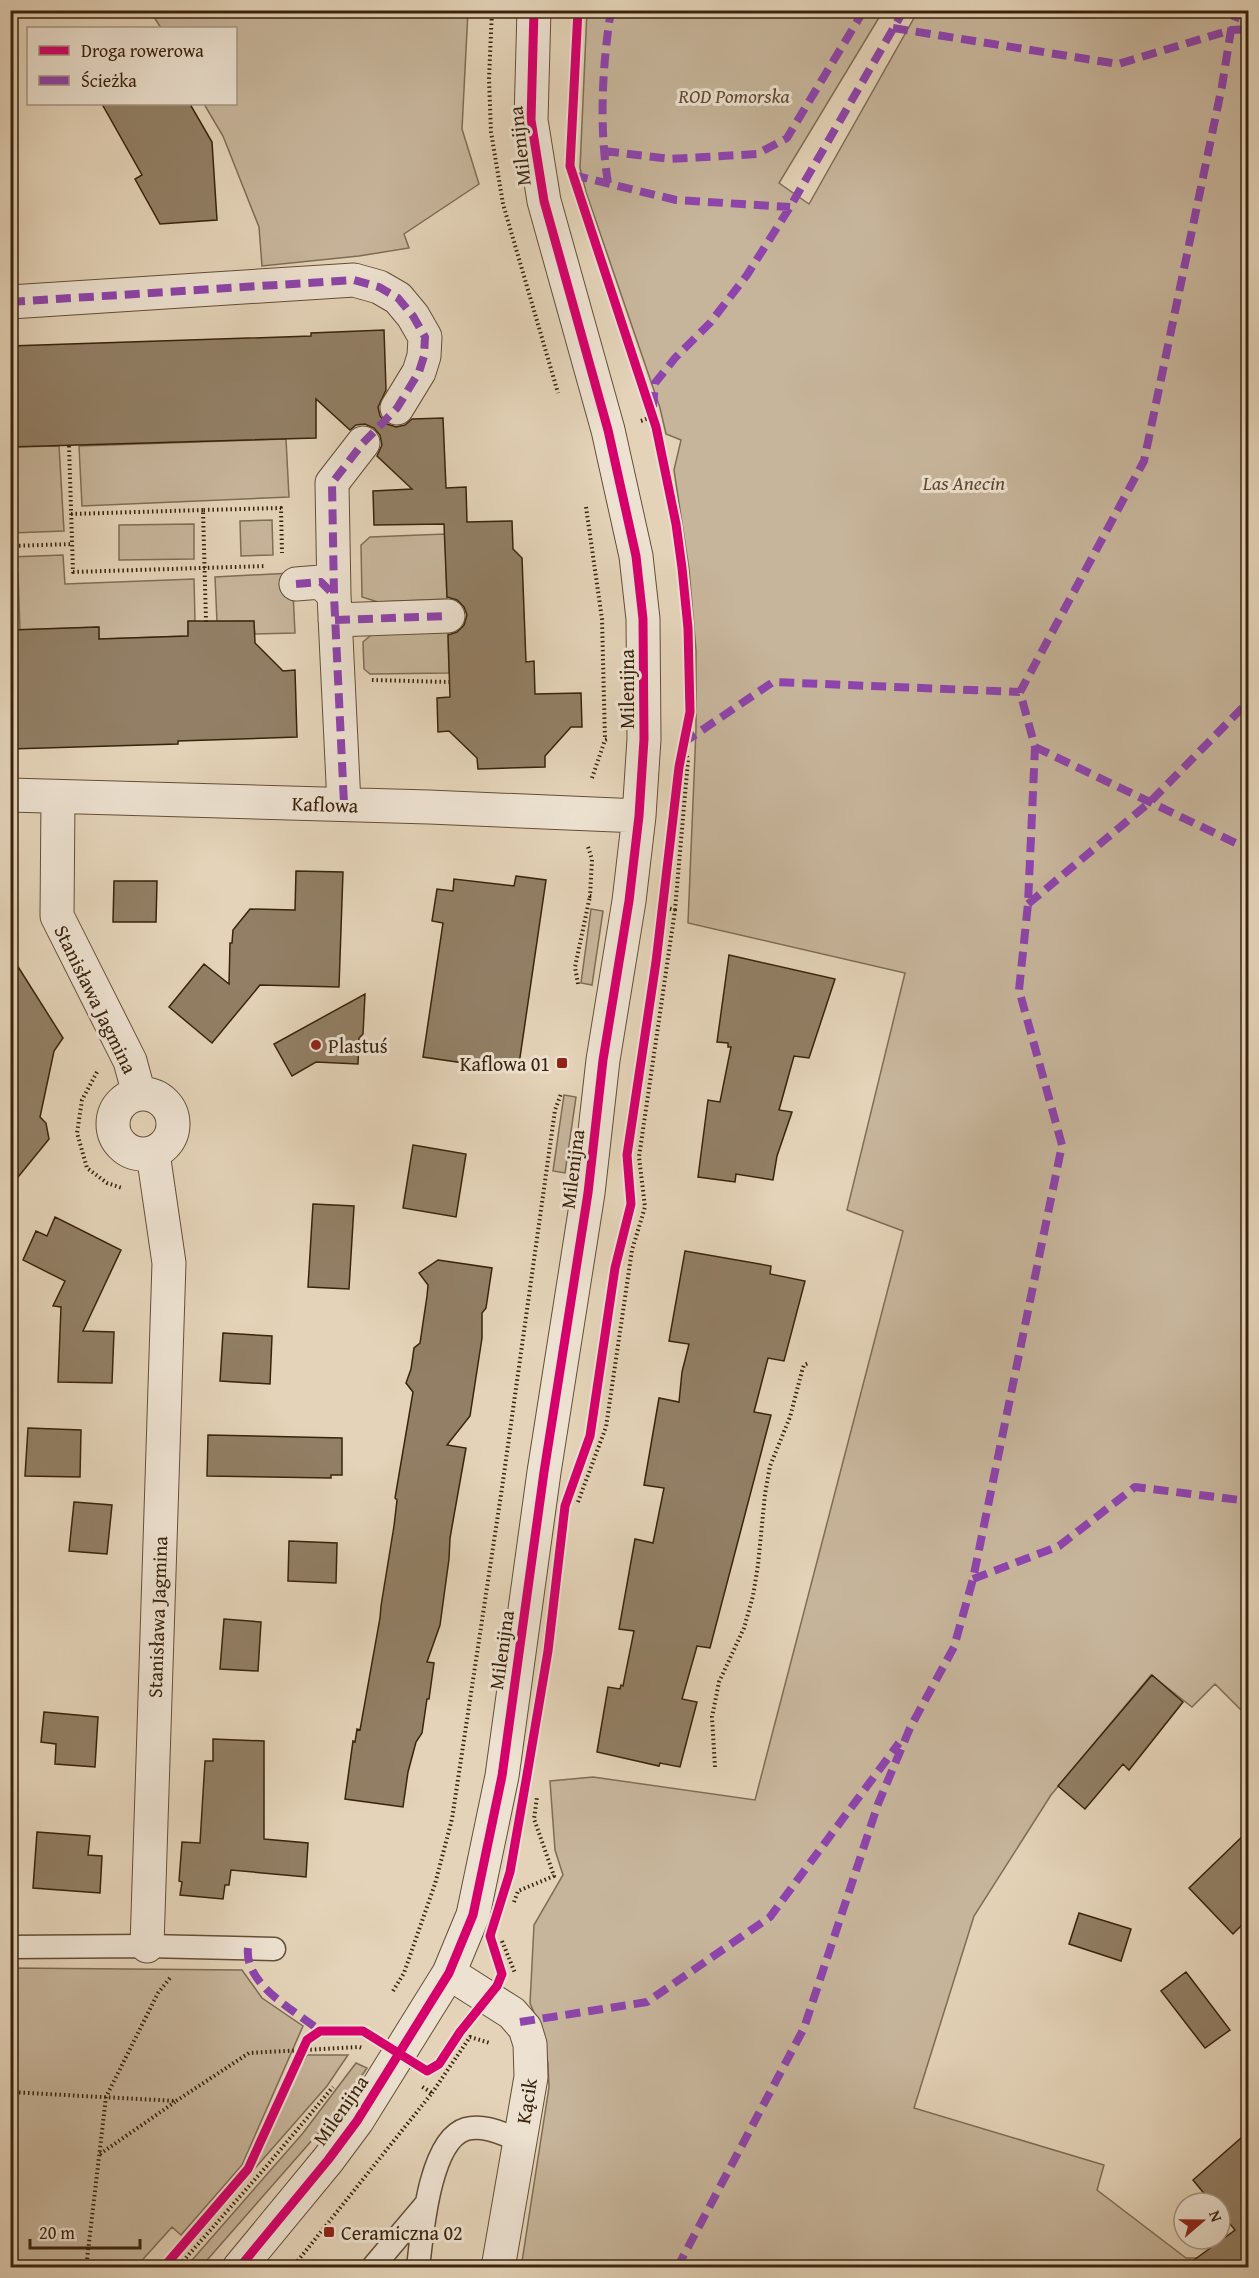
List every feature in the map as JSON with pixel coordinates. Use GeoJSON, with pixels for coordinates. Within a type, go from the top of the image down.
{"type":"FeatureCollection","features":[{"type":"Feature","properties":{"kind":"street","name":"Milenijna"},"geometry":{"type":"LineString","coordinates":[[239,2268],[357,2121],[449,1974],[473,1915],[502,1776],[544,1472],[588,1193],[603,1060],[628,901],[639,816],[644,739],[643,619],[636,556],[608,430],[544,201],[531,120],[534,10]]}},
{"type":"Feature","properties":{"kind":"street"},"geometry":{"type":"LineString","coordinates":[[10,302],[354,280],[379,287],[398,298],[425,337],[424,356],[419,372],[397,408]]}},
{"type":"Feature","properties":{"kind":"street"},"geometry":{"type":"LineString","coordinates":[[344,804],[332,483],[363,443]]}},
{"type":"Feature","properties":{"kind":"street"},"geometry":{"type":"LineString","coordinates":[[284,574],[321,582],[335,608]]}},
{"type":"Feature","properties":{"kind":"street"},"geometry":{"type":"LineString","coordinates":[[335,608],[448,616]]}},
{"type":"Feature","properties":{"kind":"street","name":"Kaflowa"},"geometry":{"type":"LineString","coordinates":[[10,795],[344,804],[639,816]]}},
{"type":"Feature","properties":{"kind":"street","name":"Stanisława Jagmina"},"geometry":{"type":"LineString","coordinates":[[58,797],[57,916],[130,1061],[139,1094],[119,1105],[112,1126],[115,1137],[131,1152],[141,1155],[153,1153],[169,1263],[147,1946]]}},
{"type":"Feature","properties":{"kind":"street"},"geometry":{"type":"LineString","coordinates":[[449,1974],[512,2013],[520,2022]]}},
{"type":"Feature","properties":{"kind":"street","name":"Kącik"},"geometry":{"type":"LineString","coordinates":[[498,2268],[531,2077],[530,2044],[525,2028],[520,2022]]}},
{"type":"Feature","properties":{"kind":"lane"},"geometry":{"type":"LineString","coordinates":[[10,1947],[147,1946],[274,1949]]}},
{"type":"Feature","properties":{"kind":"lane"},"geometry":{"type":"LineString","coordinates":[[418,2268],[426,2204],[441,2152],[454,2134],[480,2127],[519,2140]]}},
{"type":"Feature","properties":{"kind":"lane"},"geometry":{"type":"LineString","coordinates":[[372,2268],[426,2204]]}},
{"type":"Feature","properties":{"kind":"path"},"geometry":{"type":"LineString","coordinates":[[492,10],[489,79],[491,132],[503,204],[559,396]]}},
{"type":"Feature","properties":{"kind":"path"},"geometry":{"type":"LineString","coordinates":[[649,406],[656,428]]}},
{"type":"Feature","properties":{"kind":"path"},"geometry":{"type":"LineString","coordinates":[[69,446],[74,572],[205,567],[284,574]]}},
{"type":"Feature","properties":{"kind":"path"},"geometry":{"type":"LineString","coordinates":[[586,503],[602,619],[605,740]]}},
{"type":"Feature","properties":{"kind":"path"},"geometry":{"type":"LineString","coordinates":[[71,514],[281,508],[282,554]]}},
{"type":"Feature","properties":{"kind":"path"},"geometry":{"type":"LineString","coordinates":[[203,510],[206,622]]}},
{"type":"Feature","properties":{"kind":"path"},"geometry":{"type":"LineString","coordinates":[[10,546],[73,544]]}},
{"type":"Feature","properties":{"kind":"path"},"geometry":{"type":"LineString","coordinates":[[407,680],[450,682]]}},
{"type":"Feature","properties":{"kind":"path"},"geometry":{"type":"LineString","coordinates":[[672,825],[686,733]]}},
{"type":"Feature","properties":{"kind":"path"},"geometry":{"type":"LineString","coordinates":[[644,739],[668,739],[683,743]]}},
{"type":"Feature","properties":{"kind":"path"},"geometry":{"type":"LineString","coordinates":[[577,1503],[606,1427],[633,1250],[645,1207],[639,1157],[675,910],[688,760],[683,743]]}},
{"type":"Feature","properties":{"kind":"path"},"geometry":{"type":"LineString","coordinates":[[661,918],[664,895]]}},
{"type":"Feature","properties":{"kind":"path"},"geometry":{"type":"LineString","coordinates":[[579,993],[575,967],[590,896]]}},
{"type":"Feature","properties":{"kind":"path"},"geometry":{"type":"LineString","coordinates":[[662,907],[675,910]]}},
{"type":"Feature","properties":{"kind":"path"},"geometry":{"type":"LineString","coordinates":[[98,1070],[82,1100],[77,1133],[87,1168],[106,1183],[129,1190]]}},
{"type":"Feature","properties":{"kind":"path"},"geometry":{"type":"LineString","coordinates":[[392,1993],[404,1973],[435,1884],[452,1819],[502,1488],[555,1110],[564,1087]]}},
{"type":"Feature","properties":{"kind":"path"},"geometry":{"type":"LineString","coordinates":[[715,1767],[712,1718],[719,1682],[744,1628],[753,1596],[770,1466],[790,1417],[804,1365],[809,1363]]}},
{"type":"Feature","properties":{"kind":"path"},"geometry":{"type":"LineString","coordinates":[[512,1910],[518,1891],[554,1876],[534,1819],[537,1796]]}},
{"type":"Feature","properties":{"kind":"path"},"geometry":{"type":"LineString","coordinates":[[432,2093],[470,2037],[502,2047],[510,2041],[520,2022],[523,1992],[501,1939]]}},
{"type":"Feature","properties":{"kind":"path"},"geometry":{"type":"LineString","coordinates":[[86,2268],[106,2097],[158,1993],[169,1978]]}},
{"type":"Feature","properties":{"kind":"path"},"geometry":{"type":"LineString","coordinates":[[354,2055],[367,2034],[400,2053]]}},
{"type":"Feature","properties":{"kind":"path"},"geometry":{"type":"LineString","coordinates":[[298,2059],[307,2040]]}},
{"type":"Feature","properties":{"kind":"path"},"geometry":{"type":"LineString","coordinates":[[99,2155],[249,2053],[359,2047]]}},
{"type":"Feature","properties":{"kind":"path"},"geometry":{"type":"LineString","coordinates":[[177,2268],[273,2159],[337,2081]]}},
{"type":"Feature","properties":{"kind":"path"},"geometry":{"type":"LineString","coordinates":[[10,2092],[176,2101]]}},
{"type":"Feature","properties":{"kind":"green space"},"geometry":{"type":"Polygon","coordinates":[[[150,11],[468,11],[462,129],[479,184],[404,234],[409,248],[359,256],[262,266],[259,227],[223,136],[205,105],[237,105],[237,27],[160,27],[150,11]]]}},
{"type":"Feature","properties":{"kind":"green space","name":"Las Anecin"},"geometry":{"type":"Polygon","coordinates":[[[587,11],[883,11],[779,183],[809,204],[918,11],[1248,11],[1248,1717],[1215,1684],[1192,1707],[1151,1675],[1051,1795],[974,1916],[914,2108],[1104,2165],[1097,2190],[1172,2247],[1172,2251],[1177,2251],[1186,2258],[1196,2258],[1203,2267],[521,2268],[549,2087],[544,2038],[530,2003],[534,1925],[563,1875],[555,1850],[550,1781],[593,1777],[755,1800],[903,1231],[847,1210],[905,973],[688,923],[696,729],[696,650],[689,569],[674,470],[681,440],[666,434],[660,408],[586,192],[580,168],[587,11]]]}},
{"type":"Feature","properties":{"kind":"green space"},"geometry":{"type":"Polygon","coordinates":[[[286,439],[289,497],[82,506],[79,446],[286,439]]]}},
{"type":"Feature","properties":{"kind":"green space"},"geometry":{"type":"Polygon","coordinates":[[[59,446],[64,531],[11,533],[11,524],[15,523],[11,447],[59,446]]]}},
{"type":"Feature","properties":{"kind":"green space"},"geometry":{"type":"Polygon","coordinates":[[[272,520],[273,555],[241,556],[240,521],[272,520]]]}},
{"type":"Feature","properties":{"kind":"green space"},"geometry":{"type":"Polygon","coordinates":[[[194,524],[194,559],[119,560],[119,525],[194,524]]]}},
{"type":"Feature","properties":{"kind":"green space"},"geometry":{"type":"Polygon","coordinates":[[[445,534],[447,599],[378,602],[362,597],[361,545],[370,537],[445,534]]]}},
{"type":"Feature","properties":{"kind":"green space"},"geometry":{"type":"Polygon","coordinates":[[[63,555],[65,584],[194,579],[195,621],[188,622],[188,636],[99,639],[98,627],[20,630],[18,574],[11,574],[10,557],[63,555]]]}},
{"type":"Feature","properties":{"kind":"green space"},"geometry":{"type":"Polygon","coordinates":[[[292,573],[295,633],[255,634],[253,621],[217,622],[215,577],[292,573]]]}},
{"type":"Feature","properties":{"kind":"green space"},"geometry":{"type":"Polygon","coordinates":[[[448,628],[449,673],[370,674],[364,669],[363,642],[371,635],[448,628]]]}},
{"type":"Feature","properties":{"kind":"green space"},"geometry":{"type":"Polygon","coordinates":[[[591,909],[603,911],[592,985],[581,983],[591,909]]]}},
{"type":"Feature","properties":{"kind":"green space"},"geometry":{"type":"Polygon","coordinates":[[[564,1095],[576,1097],[565,1173],[553,1171],[564,1095]]]}},
{"type":"Feature","properties":{"kind":"green space"},"geometry":{"type":"Polygon","coordinates":[[[10,1968],[242,1970],[262,1998],[303,2026],[242,2165],[181,2235],[172,2227],[136,2267],[11,2267],[10,1968]]]}},
{"type":"Feature","properties":{"kind":"green space"},"geometry":{"type":"Polygon","coordinates":[[[307,2055],[348,2055],[327,2086],[250,2174],[288,2090],[307,2055]]]}},
{"type":"Feature","properties":{"kind":"green space"},"geometry":{"type":"Polygon","coordinates":[[[356,2063],[367,2068],[335,2114],[201,2267],[186,2267],[303,2133],[356,2063]]]}},
{"type":"Feature","properties":{"kind":"building"},"geometry":{"type":"Polygon","coordinates":[[[103,105],[191,105],[212,142],[217,220],[160,224],[135,179],[142,175],[103,105]]]}},
{"type":"Feature","properties":{"kind":"building"},"geometry":{"type":"Polygon","coordinates":[[[384,330],[386,390],[378,407],[380,416],[387,424],[396,427],[405,425],[412,419],[443,418],[446,488],[466,487],[467,522],[512,521],[513,549],[522,558],[526,662],[534,661],[535,694],[581,693],[582,727],[571,727],[545,756],[545,767],[478,769],[477,758],[449,731],[438,732],[437,698],[450,697],[448,635],[457,632],[464,625],[467,615],[464,607],[457,600],[447,597],[444,524],[374,525],[373,491],[412,489],[377,456],[382,445],[380,435],[374,428],[365,424],[356,425],[350,430],[316,399],[316,438],[10,447],[10,346],[311,336],[311,333],[384,330]]]}},
{"type":"Feature","properties":{"kind":"building"},"geometry":{"type":"Polygon","coordinates":[[[188,621],[254,621],[255,643],[283,671],[295,670],[297,737],[178,741],[178,744],[10,749],[10,630],[99,627],[99,639],[188,636],[188,621]]]}},
{"type":"Feature","properties":{"kind":"building"},"geometry":{"type":"Polygon","coordinates":[[[296,871],[343,872],[339,987],[260,985],[212,1043],[169,1007],[204,964],[229,984],[230,943],[232,943],[233,930],[250,909],[295,910],[296,871]]]}},
{"type":"Feature","properties":{"kind":"building"},"geometry":{"type":"Polygon","coordinates":[[[516,876],[546,880],[518,1071],[423,1057],[443,923],[432,921],[437,889],[453,891],[454,879],[514,886],[516,876]]]}},
{"type":"Feature","properties":{"kind":"building"},"geometry":{"type":"Polygon","coordinates":[[[114,881],[157,881],[156,922],[113,922],[114,881]]]}},
{"type":"Feature","properties":{"kind":"building"},"geometry":{"type":"Polygon","coordinates":[[[10,954],[63,1038],[54,1051],[40,1117],[46,1123],[49,1139],[10,1187],[10,954]]]}},
{"type":"Feature","properties":{"kind":"building"},"geometry":{"type":"Polygon","coordinates":[[[729,955],[835,979],[809,1058],[794,1056],[779,1110],[792,1112],[777,1156],[773,1180],[736,1174],[735,1182],[698,1177],[708,1100],[720,1102],[731,1047],[728,1047],[728,1043],[717,1042],[729,955]]]}},
{"type":"Feature","properties":{"kind":"building"},"geometry":{"type":"Polygon","coordinates":[[[365,994],[363,1034],[359,1038],[358,1064],[316,1062],[292,1076],[274,1044],[365,994]]]}},
{"type":"Feature","properties":{"kind":"building"},"geometry":{"type":"Polygon","coordinates":[[[413,1145],[466,1154],[456,1217],[403,1208],[413,1145]]]}},
{"type":"Feature","properties":{"kind":"building"},"geometry":{"type":"Polygon","coordinates":[[[313,1204],[354,1206],[349,1289],[308,1287],[313,1204]]]}},
{"type":"Feature","properties":{"kind":"building"},"geometry":{"type":"Polygon","coordinates":[[[55,1217],[121,1250],[83,1331],[114,1332],[112,1383],[58,1382],[61,1307],[53,1306],[65,1281],[23,1260],[36,1231],[47,1236],[55,1217]]]}},
{"type":"Feature","properties":{"kind":"building"},"geometry":{"type":"Polygon","coordinates":[[[685,1251],[771,1266],[770,1274],[805,1281],[784,1361],[768,1358],[754,1412],[771,1415],[710,1648],[697,1646],[682,1699],[697,1702],[680,1767],[660,1763],[659,1766],[597,1752],[608,1687],[620,1689],[621,1685],[623,1686],[634,1631],[619,1629],[635,1539],[653,1543],[664,1488],[644,1485],[659,1398],[679,1402],[682,1372],[689,1344],[669,1341],[685,1251]]]}},
{"type":"Feature","properties":{"kind":"building"},"geometry":{"type":"Polygon","coordinates":[[[438,1260],[492,1268],[486,1308],[482,1313],[482,1338],[470,1416],[447,1445],[466,1448],[450,1538],[440,1625],[427,1662],[434,1663],[429,1699],[427,1699],[422,1733],[416,1742],[408,1772],[403,1807],[345,1799],[353,1741],[355,1742],[357,1729],[360,1730],[394,1526],[397,1500],[395,1498],[413,1392],[406,1383],[414,1348],[420,1343],[427,1296],[428,1285],[419,1273],[438,1260]]]}},
{"type":"Feature","properties":{"kind":"building"},"geometry":{"type":"Polygon","coordinates":[[[223,1333],[272,1336],[270,1384],[220,1381],[223,1333]]]}},
{"type":"Feature","properties":{"kind":"building"},"geometry":{"type":"Polygon","coordinates":[[[28,1428],[81,1430],[80,1477],[25,1476],[28,1428]]]}},
{"type":"Feature","properties":{"kind":"building"},"geometry":{"type":"Polygon","coordinates":[[[208,1435],[342,1438],[342,1475],[331,1475],[331,1478],[207,1476],[208,1435]]]}},
{"type":"Feature","properties":{"kind":"building"},"geometry":{"type":"Polygon","coordinates":[[[74,1502],[112,1505],[107,1554],[69,1551],[74,1502]]]}},
{"type":"Feature","properties":{"kind":"building"},"geometry":{"type":"Polygon","coordinates":[[[289,1541],[337,1543],[336,1583],[288,1581],[289,1541]]]}},
{"type":"Feature","properties":{"kind":"building"},"geometry":{"type":"Polygon","coordinates":[[[224,1619],[261,1622],[258,1671],[220,1669],[224,1619]]]}},
{"type":"Feature","properties":{"kind":"building"},"geometry":{"type":"Polygon","coordinates":[[[1152,1675],[1183,1702],[1129,1770],[1123,1764],[1085,1809],[1058,1786],[1152,1675]]]}},
{"type":"Feature","properties":{"kind":"building"},"geometry":{"type":"Polygon","coordinates":[[[44,1712],[98,1717],[95,1767],[55,1764],[56,1744],[41,1742],[44,1712]]]}},
{"type":"Feature","properties":{"kind":"building"},"geometry":{"type":"Polygon","coordinates":[[[213,1739],[264,1741],[264,1839],[308,1843],[306,1877],[231,1870],[229,1885],[225,1885],[223,1899],[180,1895],[182,1842],[200,1843],[205,1761],[213,1761],[213,1739]]]}},
{"type":"Feature","properties":{"kind":"building"},"geometry":{"type":"Polygon","coordinates":[[[1248,1831],[1248,1919],[1233,1934],[1189,1888],[1248,1831]]]}},
{"type":"Feature","properties":{"kind":"building"},"geometry":{"type":"Polygon","coordinates":[[[37,1832],[90,1836],[88,1855],[102,1856],[100,1893],[33,1888],[37,1832]]]}},
{"type":"Feature","properties":{"kind":"building"},"geometry":{"type":"Polygon","coordinates":[[[1079,1913],[1131,1929],[1121,1961],[1069,1944],[1079,1913]]]}},
{"type":"Feature","properties":{"kind":"building"},"geometry":{"type":"Polygon","coordinates":[[[1186,1972],[1230,2030],[1205,2048],[1161,1991],[1186,1972]]]}},
{"type":"Feature","properties":{"kind":"building"},"geometry":{"type":"Polygon","coordinates":[[[1248,2132],[1248,2268],[1183,2268],[1206,2251],[1232,2251],[1232,2232],[1235,2230],[1232,2226],[1232,2191],[1202,2191],[1193,2180],[1248,2132]]]}},
{"type":"Feature","properties":{"kind":"marked path"},"geometry":{"type":"LineString","coordinates":[[608,183],[603,140],[603,97],[605,53],[611,10]]}},
{"type":"Feature","properties":{"kind":"marked path"},"geometry":{"type":"LineString","coordinates":[[604,151],[670,159],[757,154],[787,138],[864,10]]}},
{"type":"Feature","properties":{"kind":"marked path"},"geometry":{"type":"LineString","coordinates":[[653,407],[655,383],[675,358],[710,323],[747,275],[790,207],[904,10]]}},
{"type":"Feature","properties":{"kind":"marked path"},"geometry":{"type":"LineString","coordinates":[[677,2268],[804,2028],[878,1804],[910,1728],[954,1647],[973,1579],[1062,1145],[1019,990],[1028,904],[1035,747],[1020,692],[1144,461],[1222,86],[1231,30],[1239,10]]}},
{"type":"Feature","properties":{"kind":"marked path"},"geometry":{"type":"LineString","coordinates":[[893,28],[1118,64],[1231,30],[1248,29]]}},
{"type":"Feature","properties":{"kind":"marked path"},"geometry":{"type":"LineString","coordinates":[[573,175],[676,200],[790,207]]}},
{"type":"Feature","properties":{"kind":"marked path"},"geometry":{"type":"LineString","coordinates":[[10,302],[354,280],[379,287],[398,298],[413,316],[425,337],[424,356],[419,372],[397,408],[363,443],[332,483],[334,595],[344,804]]}},
{"type":"Feature","properties":{"kind":"marked path"},"geometry":{"type":"LineString","coordinates":[[296,584],[321,582],[334,595]]}},
{"type":"Feature","properties":{"kind":"marked path"},"geometry":{"type":"LineString","coordinates":[[335,620],[448,616]]}},
{"type":"Feature","properties":{"kind":"marked path"},"geometry":{"type":"LineString","coordinates":[[683,743],[773,682],[1020,692]]}},
{"type":"Feature","properties":{"kind":"marked path"},"geometry":{"type":"LineString","coordinates":[[1028,904],[1150,802],[1248,702]]}},
{"type":"Feature","properties":{"kind":"marked path"},"geometry":{"type":"LineString","coordinates":[[1035,747],[1248,849]]}},
{"type":"Feature","properties":{"kind":"marked path"},"geometry":{"type":"LineString","coordinates":[[973,1579],[1059,1546],[1135,1487],[1248,1501]]}},
{"type":"Feature","properties":{"kind":"marked path"},"geometry":{"type":"LineString","coordinates":[[520,2022],[647,2002],[770,1917],[899,1743]]}},
{"type":"Feature","properties":{"kind":"marked path"},"geometry":{"type":"LineString","coordinates":[[248,1948],[249,1961],[254,1974],[263,1985],[286,2006],[320,2031]]}},
{"type":"Feature","properties":{"kind":"cycle path"},"geometry":{"type":"LineString","coordinates":[[239,2268],[357,2121],[449,1973],[473,1915],[502,1776],[544,1472],[588,1193],[603,1060],[629,901],[639,816],[644,739],[643,619],[636,556],[608,430],[544,201],[531,120],[534,10]]}},
{"type":"Feature","properties":{"kind":"cycle path"},"geometry":{"type":"LineString","coordinates":[[163,2268],[248,2169],[307,2040],[320,2031],[363,2031],[427,2071],[439,2064],[460,2032],[497,1986],[502,1974],[490,1936],[510,1872],[527,1775],[548,1651],[565,1506],[590,1436],[615,1268],[631,1204],[627,1155],[656,962],[679,767],[690,712],[688,628],[682,568],[676,524],[656,427],[570,166],[578,10]]}},
{"type":"Feature","properties":{"kind":"place","name":"Plastuś"},"geometry":{"type":"Point","coordinates":[316,1045]}},
{"type":"Feature","properties":{"kind":"place","name":"Kaflowa 01"},"geometry":{"type":"Point","coordinates":[562,1063]}},
{"type":"Feature","properties":{"kind":"place","name":"Ceramiczna 02"},"geometry":{"type":"Point","coordinates":[329,2232]}},
{"type":"Feature","properties":{"kind":"park label","name":"ROD Pomorska"},"geometry":{"type":"Point","coordinates":[734,95]}}]}
